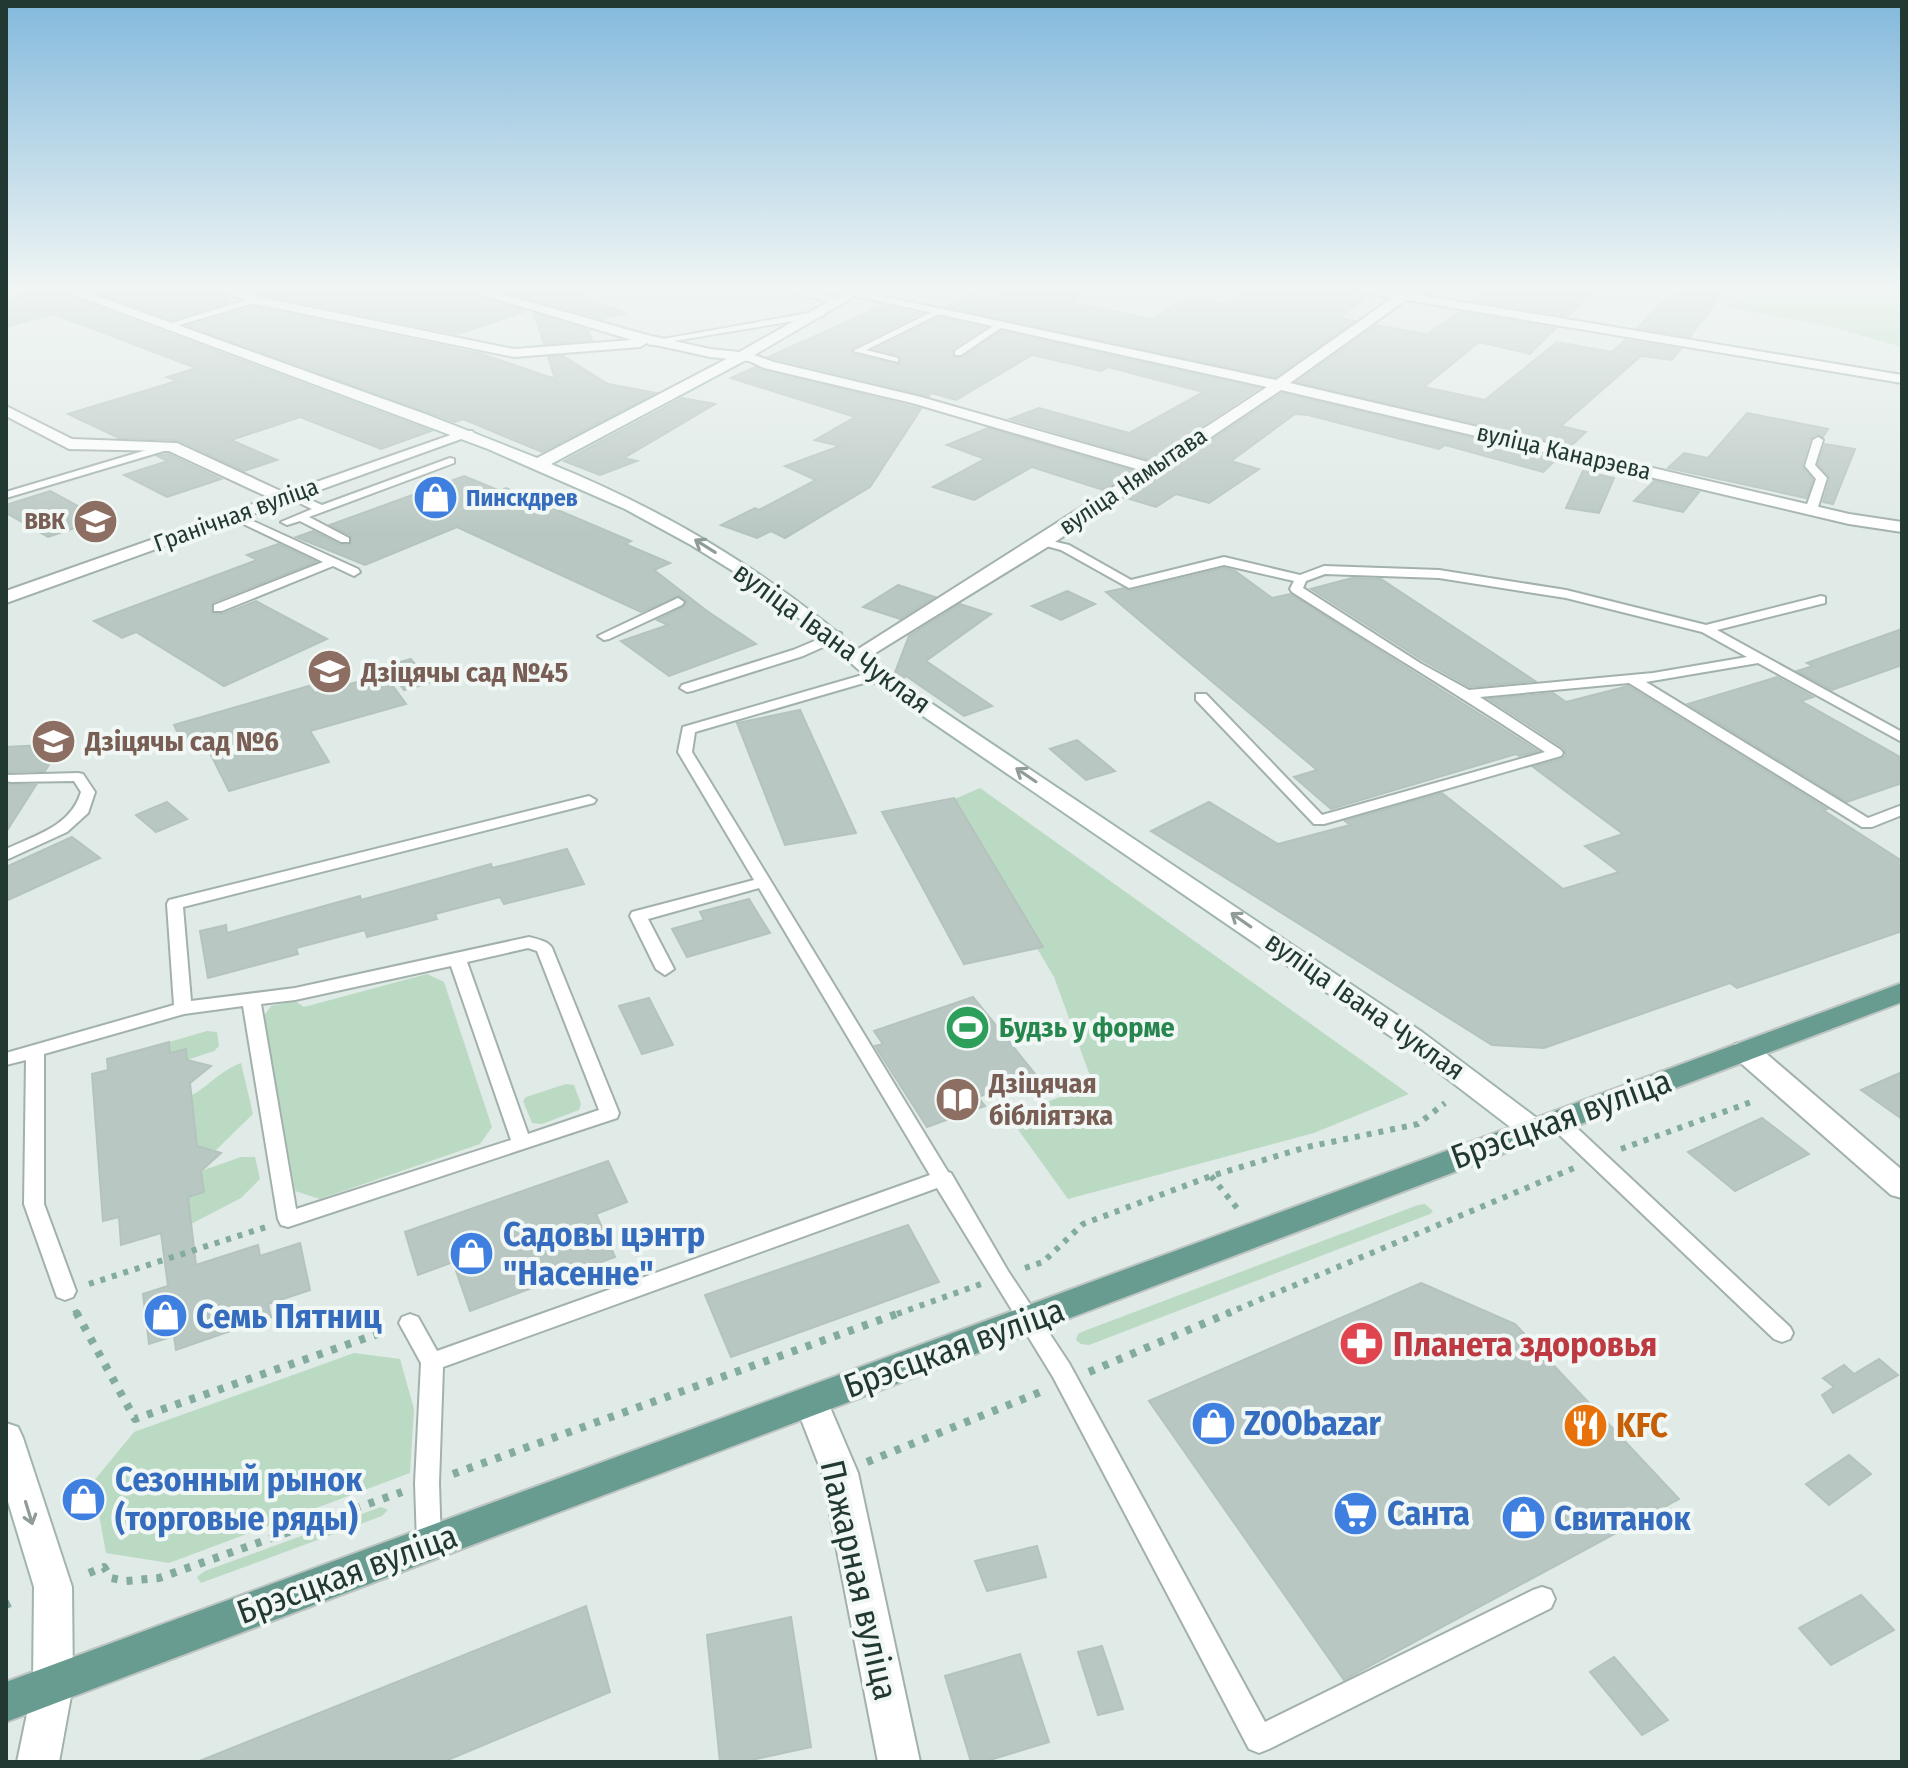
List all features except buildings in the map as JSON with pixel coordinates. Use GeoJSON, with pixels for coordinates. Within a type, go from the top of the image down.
{"type":"FeatureCollection","features":[{"type":"Feature","properties":{"kind":"main road","name":"Брэсцкая вуліца"},"geometry":{"type":"LineString","coordinates":[[6,1702],[1902,992]]}},
{"type":"Feature","properties":{"kind":"street","name":"вуліца Івана Чуклая"},"geometry":{"type":"LineString","coordinates":[[284,369],[467,434],[624,501],[701,543],[836,636],[876,675],[1544,1124]]}},
{"type":"Feature","properties":{"kind":"street"},"geometry":{"type":"LineString","coordinates":[[538,464],[719,369]]}},
{"type":"Feature","properties":{"kind":"street"},"geometry":{"type":"LineString","coordinates":[[784,369],[916,400],[1150,468]]}},
{"type":"Feature","properties":{"kind":"street","name":"вуліца Канарэева"},"geometry":{"type":"LineString","coordinates":[[1203,369],[1811,510],[1902,527]]}},
{"type":"Feature","properties":{"kind":"street","name":"вуліца Нямытава"},"geometry":{"type":"LineString","coordinates":[[859,657],[1043,542],[1302,369]]}},
{"type":"Feature","properties":{"kind":"street"},"geometry":{"type":"LineString","coordinates":[[1838,369],[1902,379]]}},
{"type":"Feature","properties":{"kind":"street"},"geometry":{"type":"LineString","coordinates":[[6,410],[69,444],[172,446],[287,496]]}},
{"type":"Feature","properties":{"kind":"street","name":"Гранічная вуліца"},"geometry":{"type":"LineString","coordinates":[[6,597],[467,434]]}},
{"type":"Feature","properties":{"kind":"street"},"geometry":{"type":"LineString","coordinates":[[1745,1051],[1902,1187]]}},
{"type":"Feature","properties":{"kind":"street","name":"Пажарная вуліца"},"geometry":{"type":"LineString","coordinates":[[811,1401],[840,1473],[899,1762]]}},
{"type":"Feature","properties":{"kind":"street"},"geometry":{"type":"LineString","coordinates":[[6,1438],[53,1587],[53,1685],[38,1762]]}},
{"type":"Feature","properties":{"kind":"lane"},"geometry":{"type":"LineString","coordinates":[[1811,510],[1822,478],[1810,466],[1818,440]]}},
{"type":"Feature","properties":{"kind":"lane"},"geometry":{"type":"LineString","coordinates":[[7,495],[172,446]]}},
{"type":"Feature","properties":{"kind":"lane"},"geometry":{"type":"LineString","coordinates":[[400,457],[429,469]]}},
{"type":"Feature","properties":{"kind":"lane"},"geometry":{"type":"LineString","coordinates":[[287,522],[450,461]]}},
{"type":"Feature","properties":{"kind":"lane"},"geometry":{"type":"LineString","coordinates":[[287,496],[322,509]]}},
{"type":"Feature","properties":{"kind":"lane"},"geometry":{"type":"LineString","coordinates":[[233,515],[354,572]]}},
{"type":"Feature","properties":{"kind":"lane"},"geometry":{"type":"LineString","coordinates":[[300,517],[345,540]]}},
{"type":"Feature","properties":{"kind":"lane"},"geometry":{"type":"LineString","coordinates":[[1043,542],[1065,547],[1129,584],[1224,561],[1301,579],[1324,570],[1439,574],[1566,594],[1706,629],[1902,738]]}},
{"type":"Feature","properties":{"kind":"lane"},"geometry":{"type":"LineString","coordinates":[[218,608],[333,562]]}},
{"type":"Feature","properties":{"kind":"lane"},"geometry":{"type":"LineString","coordinates":[[1201,697],[1319,821],[1556,753],[1467,694],[1415,666],[1296,589],[1301,579]]}},
{"type":"Feature","properties":{"kind":"lane"},"geometry":{"type":"LineString","coordinates":[[1706,629],[1821,600]]}},
{"type":"Feature","properties":{"kind":"lane"},"geometry":{"type":"LineString","coordinates":[[604,636],[678,602]]}},
{"type":"Feature","properties":{"kind":"lane"},"geometry":{"type":"LineString","coordinates":[[687,688],[798,653],[836,636]]}},
{"type":"Feature","properties":{"kind":"lane"},"geometry":{"type":"LineString","coordinates":[[1467,694],[1632,679],[1760,659]]}},
{"type":"Feature","properties":{"kind":"lane"},"geometry":{"type":"LineString","coordinates":[[876,675],[688,730],[685,752],[1001,1277],[1067,1381],[1259,1739],[1542,1599]]}},
{"type":"Feature","properties":{"kind":"lane"},"geometry":{"type":"LineString","coordinates":[[1632,679],[1867,824],[1902,810]]}},
{"type":"Feature","properties":{"kind":"lane"},"geometry":{"type":"LineString","coordinates":[[6,855],[62,829],[83,810],[88,792],[78,777],[11,778]]}},
{"type":"Feature","properties":{"kind":"lane"},"geometry":{"type":"LineString","coordinates":[[183,1008],[175,904],[589,800]]}},
{"type":"Feature","properties":{"kind":"lane"},"geometry":{"type":"LineString","coordinates":[[665,969],[638,916],[764,882]]}},
{"type":"Feature","properties":{"kind":"lane"},"geometry":{"type":"LineString","coordinates":[[6,1059],[183,1008],[251,999],[295,994],[529,942],[544,948],[610,1113],[288,1219],[251,999]]}},
{"type":"Feature","properties":{"kind":"lane"},"geometry":{"type":"LineString","coordinates":[[457,959],[522,1144]]}},
{"type":"Feature","properties":{"kind":"lane"},"geometry":{"type":"LineString","coordinates":[[35,1050],[34,1204],[65,1291]]}},
{"type":"Feature","properties":{"kind":"lane"},"geometry":{"type":"LineString","coordinates":[[1544,1124],[1596,1158],[1782,1333]]}},
{"type":"Feature","properties":{"kind":"lane"},"geometry":{"type":"LineString","coordinates":[[432,1362],[944,1178]]}},
{"type":"Feature","properties":{"kind":"lane"},"geometry":{"type":"LineString","coordinates":[[410,1323],[432,1362],[427,1483],[429,1544]]}},
{"type":"Feature","properties":{"kind":"path"},"geometry":{"type":"LineString","coordinates":[[840,1473],[1596,1158],[1754,1101]]}},
{"type":"Feature","properties":{"kind":"path"},"geometry":{"type":"LineString","coordinates":[[89,1573],[104,1567],[111,1578],[126,1581],[159,1578],[1043,1262],[1083,1224],[1211,1176],[1307,1147],[1418,1124],[1445,1103]]}},
{"type":"Feature","properties":{"kind":"path"},"geometry":{"type":"LineString","coordinates":[[1211,1176],[1257,1232]]}},
{"type":"Feature","properties":{"kind":"path"},"geometry":{"type":"LineString","coordinates":[[288,1219],[65,1291],[135,1419],[410,1323]]}},
{"type":"Feature","properties":{"kind":"green space"},"geometry":{"type":"Polygon","coordinates":[[[980,788],[1409,1094],[1314,1133],[1068,1199],[1009,1117],[1093,1084],[1054,977],[950,801],[980,788]]]}},
{"type":"Feature","properties":{"kind":"green space"},"geometry":{"type":"Polygon","coordinates":[[[427,974],[444,982],[492,1127],[480,1144],[320,1199],[295,1191],[264,1016],[271,1006],[295,1001],[304,1007],[427,974]]]}},
{"type":"Feature","properties":{"kind":"green space"},"geometry":{"type":"Polygon","coordinates":[[[207,1031],[217,1032],[219,1046],[214,1051],[187,1060],[186,1049],[170,1053],[169,1042],[207,1031]]]}},
{"type":"Feature","properties":{"kind":"green space"},"geometry":{"type":"Polygon","coordinates":[[[241,1063],[253,1114],[215,1151],[197,1146],[195,1133],[176,1102],[194,1094],[241,1063]]]}},
{"type":"Feature","properties":{"kind":"green space"},"geometry":{"type":"Polygon","coordinates":[[[566,1084],[574,1085],[581,1104],[579,1110],[542,1124],[532,1123],[523,1101],[526,1097],[566,1084]]]}},
{"type":"Feature","properties":{"kind":"green space"},"geometry":{"type":"Polygon","coordinates":[[[241,1157],[255,1157],[260,1179],[241,1198],[191,1224],[188,1197],[201,1171],[241,1157]]]}},
{"type":"Feature","properties":{"kind":"green space"},"geometry":{"type":"Polygon","coordinates":[[[1425,1204],[1433,1211],[1430,1214],[1089,1345],[1076,1340],[1078,1334],[1084,1331],[1425,1204]]]}},
{"type":"Feature","properties":{"kind":"green space"},"geometry":{"type":"Polygon","coordinates":[[[354,1353],[400,1359],[414,1409],[410,1473],[169,1563],[106,1553],[93,1482],[134,1432],[354,1353]]]}},
{"type":"Feature","properties":{"kind":"green space"},"geometry":{"type":"Polygon","coordinates":[[[381,1507],[388,1510],[382,1516],[201,1583],[197,1577],[205,1571],[381,1507]]]}},
{"type":"Feature","properties":{"kind":"place","name":"Пинскдрев"},"geometry":{"type":"Point","coordinates":[435,498]}},
{"type":"Feature","properties":{"kind":"place","name":"ВВК"},"geometry":{"type":"Point","coordinates":[96,521]}},
{"type":"Feature","properties":{"kind":"place","name":"Дзіцячы сад №45"},"geometry":{"type":"Point","coordinates":[330,672]}},
{"type":"Feature","properties":{"kind":"place","name":"Дзіцячы сад №6"},"geometry":{"type":"Point","coordinates":[54,741]}},
{"type":"Feature","properties":{"kind":"place","name":"Будзь у форме"},"geometry":{"type":"Point","coordinates":[968,1027]}},
{"type":"Feature","properties":{"kind":"place","name":"Дзіцячая бібліятэка"},"geometry":{"type":"Point","coordinates":[958,1099]}},
{"type":"Feature","properties":{"kind":"place","name":"Садовы цэнтр \"Насенне\""},"geometry":{"type":"Point","coordinates":[472,1254]}},
{"type":"Feature","properties":{"kind":"place","name":"Семь Пятниц"},"geometry":{"type":"Point","coordinates":[165,1316]}},
{"type":"Feature","properties":{"kind":"place","name":"Планета здоровья"},"geometry":{"type":"Point","coordinates":[1362,1344]}},
{"type":"Feature","properties":{"kind":"place","name":"ZOObazar"},"geometry":{"type":"Point","coordinates":[1213,1423]}},
{"type":"Feature","properties":{"kind":"place","name":"KFC"},"geometry":{"type":"Point","coordinates":[1585,1425]}},
{"type":"Feature","properties":{"kind":"place","name":"Сезонный рынок (торговые ряды)"},"geometry":{"type":"Point","coordinates":[84,1499]}},
{"type":"Feature","properties":{"kind":"place","name":"Санта"},"geometry":{"type":"Point","coordinates":[1356,1513]}},
{"type":"Feature","properties":{"kind":"place","name":"Свитанок"},"geometry":{"type":"Point","coordinates":[1523,1518]}}]}
